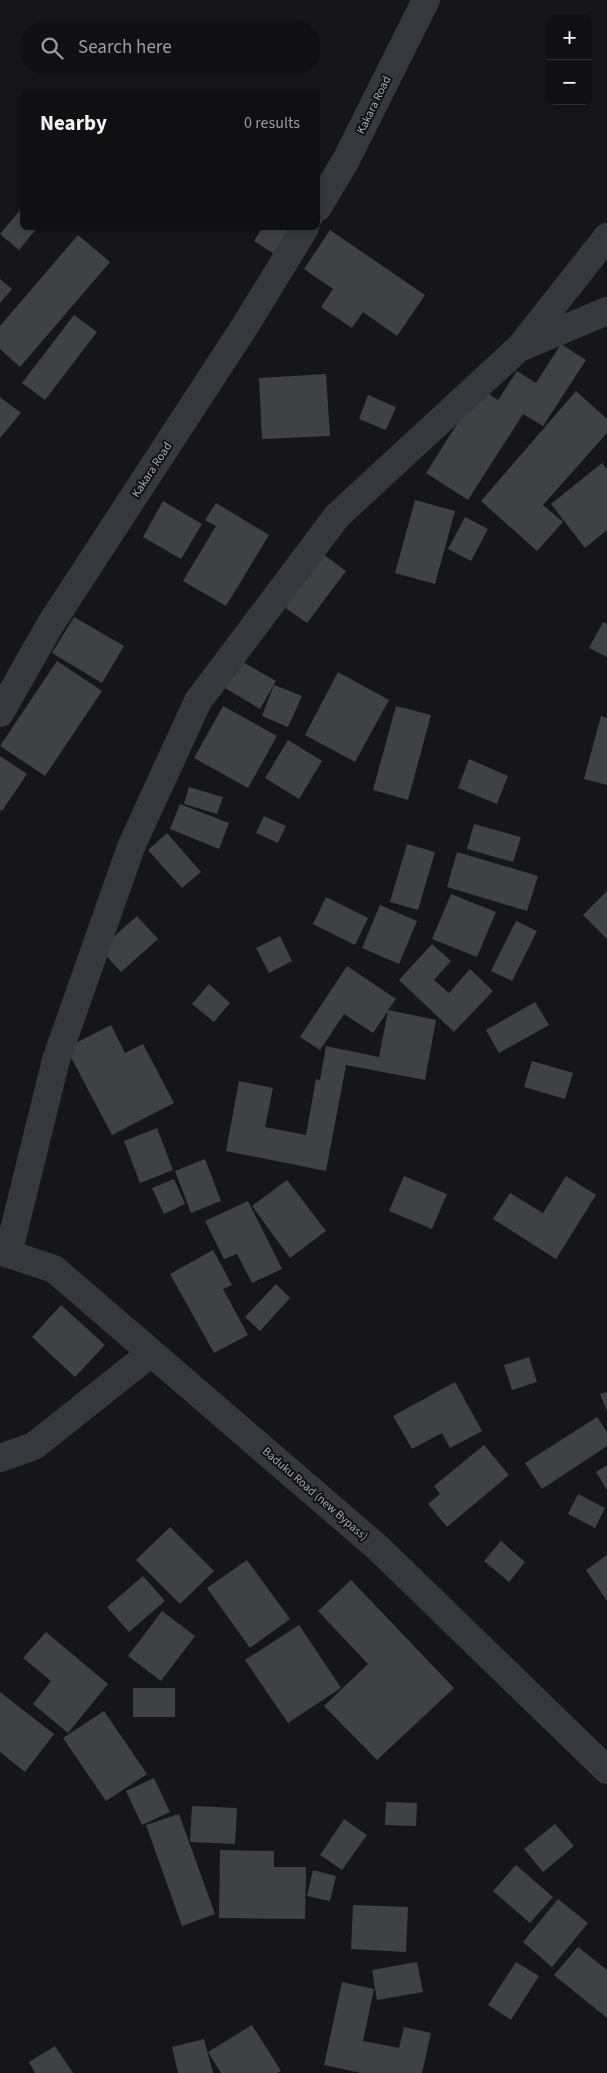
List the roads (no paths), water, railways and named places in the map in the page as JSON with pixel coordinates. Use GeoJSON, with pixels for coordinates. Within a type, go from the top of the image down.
{"type":"FeatureCollection","features":[{"type":"Feature","properties":{"kind":"street","name":"Kakara Road"},"geometry":{"type":"LineString","coordinates":[[320,204],[346,160],[426,0]]}},
{"type":"Feature","properties":{"kind":"street","name":"Kakara Road"},"geometry":{"type":"LineString","coordinates":[[0,713],[50,625],[245,326],[304,230]]}},
{"type":"Feature","properties":{"kind":"street"},"geometry":{"type":"LineString","coordinates":[[4,1252],[56,1060],[131,847],[198,701],[338,516],[519,348],[607,237]]}},
{"type":"Feature","properties":{"kind":"street"},"geometry":{"type":"LineString","coordinates":[[519,348],[607,311]]}},
{"type":"Feature","properties":{"kind":"street","name":"Baduku Road (new Bypass)"},"geometry":{"type":"LineString","coordinates":[[4,1252],[54,1269],[152,1353],[378,1548],[607,1770]]}},
{"type":"Feature","properties":{"kind":"street"},"geometry":{"type":"LineString","coordinates":[[0,1458],[34,1446],[152,1353]]}}]}
